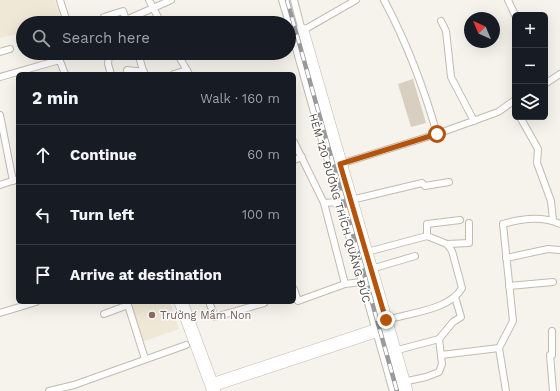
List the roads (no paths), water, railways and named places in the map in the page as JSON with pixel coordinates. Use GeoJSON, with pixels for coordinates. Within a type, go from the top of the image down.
{"type":"FeatureCollection","features":[{"type":"Feature","properties":{"kind":"street"},"geometry":{"type":"LineString","coordinates":[[302,31],[367,252],[404,386]]}},
{"type":"Feature","properties":{"kind":"street"},"geometry":{"type":"LineString","coordinates":[[338,202],[351,200]]}},
{"type":"Feature","properties":{"kind":"street"},"geometry":{"type":"LineString","coordinates":[[182,304],[213,388],[375,331]]}},
{"type":"Feature","properties":{"kind":"lane"},"geometry":{"type":"LineString","coordinates":[[60,0],[65,16]]}},
{"type":"Feature","properties":{"kind":"lane"},"geometry":{"type":"LineString","coordinates":[[149,0],[157,16]]}},
{"type":"Feature","properties":{"kind":"lane"},"geometry":{"type":"LineString","coordinates":[[138,16],[171,0]]}},
{"type":"Feature","properties":{"kind":"lane","name":"HẺM 120 ĐƯỜNG THÍCH QUẢNG ĐỨC"},"geometry":{"type":"LineString","coordinates":[[282,0],[287,16]]}},
{"type":"Feature","properties":{"kind":"lane"},"geometry":{"type":"LineString","coordinates":[[294,0],[302,31],[356,0]]}},
{"type":"Feature","properties":{"kind":"lane"},"geometry":{"type":"LineString","coordinates":[[384,0],[404,37],[419,74],[437,134]]}},
{"type":"Feature","properties":{"kind":"lane"},"geometry":{"type":"LineString","coordinates":[[508,0],[514,12]]}},
{"type":"Feature","properties":{"kind":"lane"},"geometry":{"type":"LineString","coordinates":[[107,16],[123,11],[125,16]]}},
{"type":"Feature","properties":{"kind":"lane"},"geometry":{"type":"LineString","coordinates":[[441,20],[446,31],[451,77],[474,121]]}},
{"type":"Feature","properties":{"kind":"lane"},"geometry":{"type":"LineString","coordinates":[[0,52],[10,49]]}},
{"type":"Feature","properties":{"kind":"lane","name":"HẺM 120 ĐƯỜNG THÍCH QUẢNG ĐỨC"},"geometry":{"type":"LineString","coordinates":[[296,49],[392,391]]}},
{"type":"Feature","properties":{"kind":"lane"},"geometry":{"type":"LineString","coordinates":[[108,60],[110,72]]}},
{"type":"Feature","properties":{"kind":"lane"},"geometry":{"type":"LineString","coordinates":[[140,60],[144,72]]}},
{"type":"Feature","properties":{"kind":"lane"},"geometry":{"type":"LineString","coordinates":[[181,60],[188,72]]}},
{"type":"Feature","properties":{"kind":"lane"},"geometry":{"type":"LineString","coordinates":[[18,72],[60,61],[64,72]]}},
{"type":"Feature","properties":{"kind":"lane"},"geometry":{"type":"LineString","coordinates":[[127,70],[138,72]]}},
{"type":"Feature","properties":{"kind":"lane"},"geometry":{"type":"LineString","coordinates":[[0,77],[16,72]]}},
{"type":"Feature","properties":{"kind":"lane"},"geometry":{"type":"LineString","coordinates":[[548,80],[560,74]]}},
{"type":"Feature","properties":{"kind":"lane"},"geometry":{"type":"LineString","coordinates":[[340,164],[437,134],[498,112],[512,104]]}},
{"type":"Feature","properties":{"kind":"lane"},"geometry":{"type":"LineString","coordinates":[[0,115],[15,180],[0,185]]}},
{"type":"Feature","properties":{"kind":"lane"},"geometry":{"type":"LineString","coordinates":[[522,120],[538,149],[537,163],[551,201],[553,220]]}},
{"type":"Feature","properties":{"kind":"lane"},"geometry":{"type":"LineString","coordinates":[[296,146],[324,203],[345,284]]}},
{"type":"Feature","properties":{"kind":"lane"},"geometry":{"type":"LineString","coordinates":[[296,159],[302,157]]}},
{"type":"Feature","properties":{"kind":"lane"},"geometry":{"type":"LineString","coordinates":[[351,200],[422,183],[425,186],[449,182]]}},
{"type":"Feature","properties":{"kind":"lane"},"geometry":{"type":"LineString","coordinates":[[324,203],[338,202]]}},
{"type":"Feature","properties":{"kind":"lane"},"geometry":{"type":"LineString","coordinates":[[507,391],[499,348],[512,321],[503,224],[519,219],[553,220],[560,224]]}},
{"type":"Feature","properties":{"kind":"lane"},"geometry":{"type":"LineString","coordinates":[[427,236],[427,224],[460,220]]}},
{"type":"Feature","properties":{"kind":"lane"},"geometry":{"type":"LineString","coordinates":[[367,252],[427,236],[447,244],[469,243],[469,223]]}},
{"type":"Feature","properties":{"kind":"lane"},"geometry":{"type":"LineString","coordinates":[[386,320],[427,310],[447,303],[455,297],[462,288],[452,251],[447,244]]}},
{"type":"Feature","properties":{"kind":"lane"},"geometry":{"type":"LineString","coordinates":[[506,258],[548,250],[560,250]]}},
{"type":"Feature","properties":{"kind":"lane"},"geometry":{"type":"LineString","coordinates":[[371,268],[415,256]]}},
{"type":"Feature","properties":{"kind":"lane"},"geometry":{"type":"LineString","coordinates":[[296,295],[298,301],[345,284],[361,282]]}},
{"type":"Feature","properties":{"kind":"lane"},"geometry":{"type":"LineString","coordinates":[[509,286],[553,282]]}},
{"type":"Feature","properties":{"kind":"lane"},"geometry":{"type":"LineString","coordinates":[[394,351],[439,339],[453,322],[461,317],[460,308],[455,297]]}},
{"type":"Feature","properties":{"kind":"lane"},"geometry":{"type":"LineString","coordinates":[[0,314],[30,304]]}},
{"type":"Feature","properties":{"kind":"lane"},"geometry":{"type":"LineString","coordinates":[[210,304],[215,317],[257,304]]}},
{"type":"Feature","properties":{"kind":"lane"},"geometry":{"type":"LineString","coordinates":[[104,314],[128,305],[145,359]]}},
{"type":"Feature","properties":{"kind":"lane"},"geometry":{"type":"LineString","coordinates":[[552,330],[552,355],[550,355],[553,391]]}},
{"type":"Feature","properties":{"kind":"lane"},"geometry":{"type":"LineString","coordinates":[[404,386],[440,372],[442,364],[441,344],[439,339]]}},
{"type":"Feature","properties":{"kind":"lane"},"geometry":{"type":"LineString","coordinates":[[50,391],[74,385],[186,345]]}},
{"type":"Feature","properties":{"kind":"lane"},"geometry":{"type":"LineString","coordinates":[[441,355],[499,348]]}},
{"type":"Feature","properties":{"kind":"railway"},"geometry":{"type":"LineString","coordinates":[[287,0],[292,16]]}},
{"type":"Feature","properties":{"kind":"railway"},"geometry":{"type":"LineString","coordinates":[[296,32],[397,391]]}},
{"type":"Feature","properties":{"kind":"place","name":"Trường Mầm Non"},"geometry":{"type":"Point","coordinates":[152,315]}}]}
